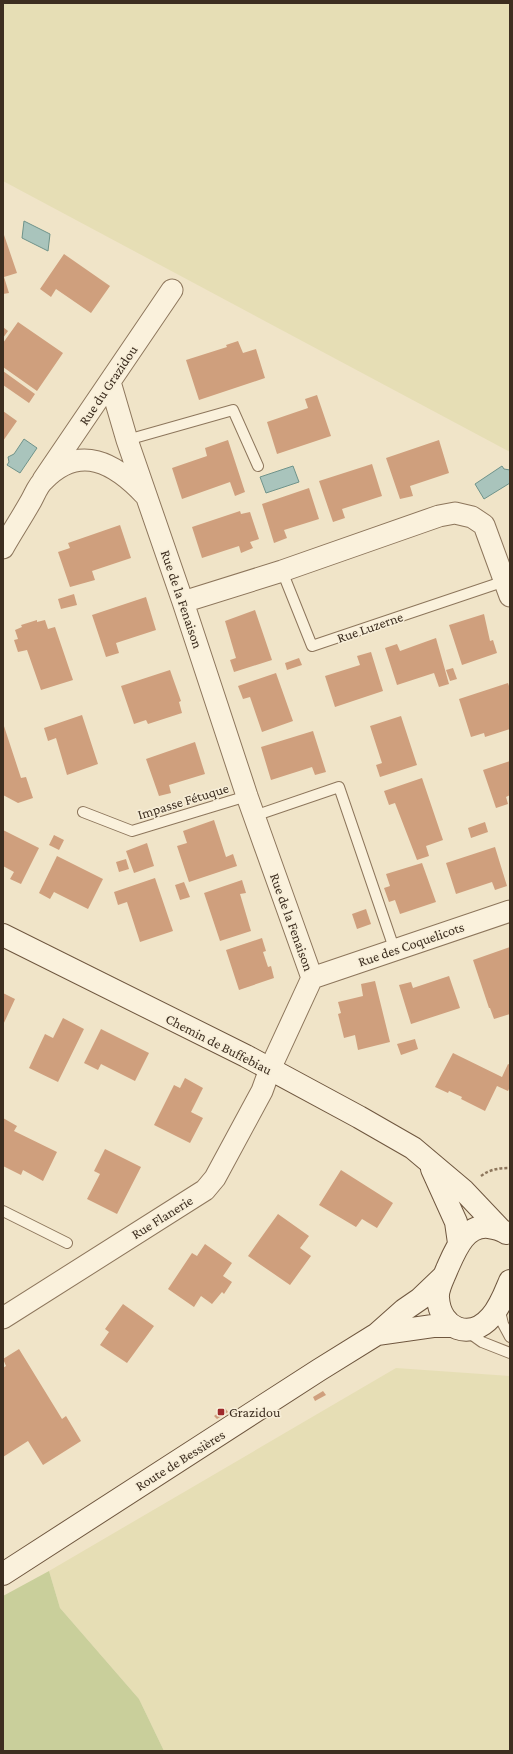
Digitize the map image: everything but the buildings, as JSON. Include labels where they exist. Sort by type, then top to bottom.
[{"type":"main road","name":"Chemin de Buffebiau","points":[[3,935],[270,1069],[393,1136],[413,1148],[464,1191],[507,1233]]},
{"type":"main road","name":"Chemin de Buffebiau","points":[[429,1163],[448,1201],[456,1222],[458,1243]]},
{"type":"main road","name":"Route de Bessières","points":[[458,1328],[444,1316],[439,1306],[437,1296],[458,1243],[470,1232],[478,1228],[486,1227],[507,1233]]},
{"type":"main road","name":"Route de Bessières","points":[[3,1574],[377,1334],[404,1310],[420,1299],[444,1276]]},
{"type":"main road","name":"Route de Bessières","points":[[377,1334],[433,1326],[458,1328],[484,1323],[491,1317],[498,1307],[510,1281]]},
{"type":"street","name":"Rue du Grazidou","points":[[3,548],[43,480],[172,290]]},
{"type":"street","name":"Rue de la Fenaison","points":[[110,382],[127,440],[184,602],[247,796],[312,978],[270,1069]]},
{"type":"street","name":"Rue du Grazidou","points":[[43,480],[65,463],[81,459],[99,462],[114,469],[132,481],[148,498]]},
{"type":"street","name":"Rue Luzerne","points":[[184,602],[282,571],[439,516],[455,513],[472,517],[484,525],[507,589]]},
{"type":"street","name":"Rue des Coquelicots","points":[[312,978],[395,951],[510,910]]},
{"type":"street","name":"Rue Flanerie","points":[[3,1318],[205,1190],[215,1178],[262,1091],[270,1069]]},
{"type":"lane","points":[[127,440],[233,410],[258,466]]},
{"type":"lane","name":"Rue Luzerne","points":[[282,571],[312,646],[507,589]]},
{"type":"lane","points":[[254,816],[339,787],[395,951]]},
{"type":"lane","name":"Impasse Fétuque","points":[[83,812],[132,831],[247,796]]},
{"type":"lane","points":[[3,1211],[67,1243]]},
{"type":"lane","points":[[498,1307],[503,1324],[510,1337]]},
{"type":"lane","points":[[458,1328],[482,1342],[510,1353]]},
{"type":"path","points":[[479,1178],[485,1172],[497,1168],[510,1168]]},
{"type":"shaded area","points":[[3,3],[510,3],[510,452],[3,181]]},
{"type":"shaded area","points":[[396,1368],[510,1376],[510,1751],[164,1751],[139,1699],[60,1608],[49,1571]]},
{"type":"green space","points":[[49,1571],[60,1608],[139,1699],[164,1751],[3,1751],[3,1596]]},
{"type":"water","points":[[24,221],[50,234],[48,251],[22,238]]},
{"type":"water","points":[[24,439],[37,448],[20,473],[7,465],[9,462],[8,457],[14,454]]},
{"type":"water","points":[[293,466],[299,482],[266,493],[260,477]]},
{"type":"water","points":[[502,466],[504,469],[510,470],[510,483],[484,499],[475,484]]},
{"type":"place","name":"Grazidou","points":[[221,1412]]}]
